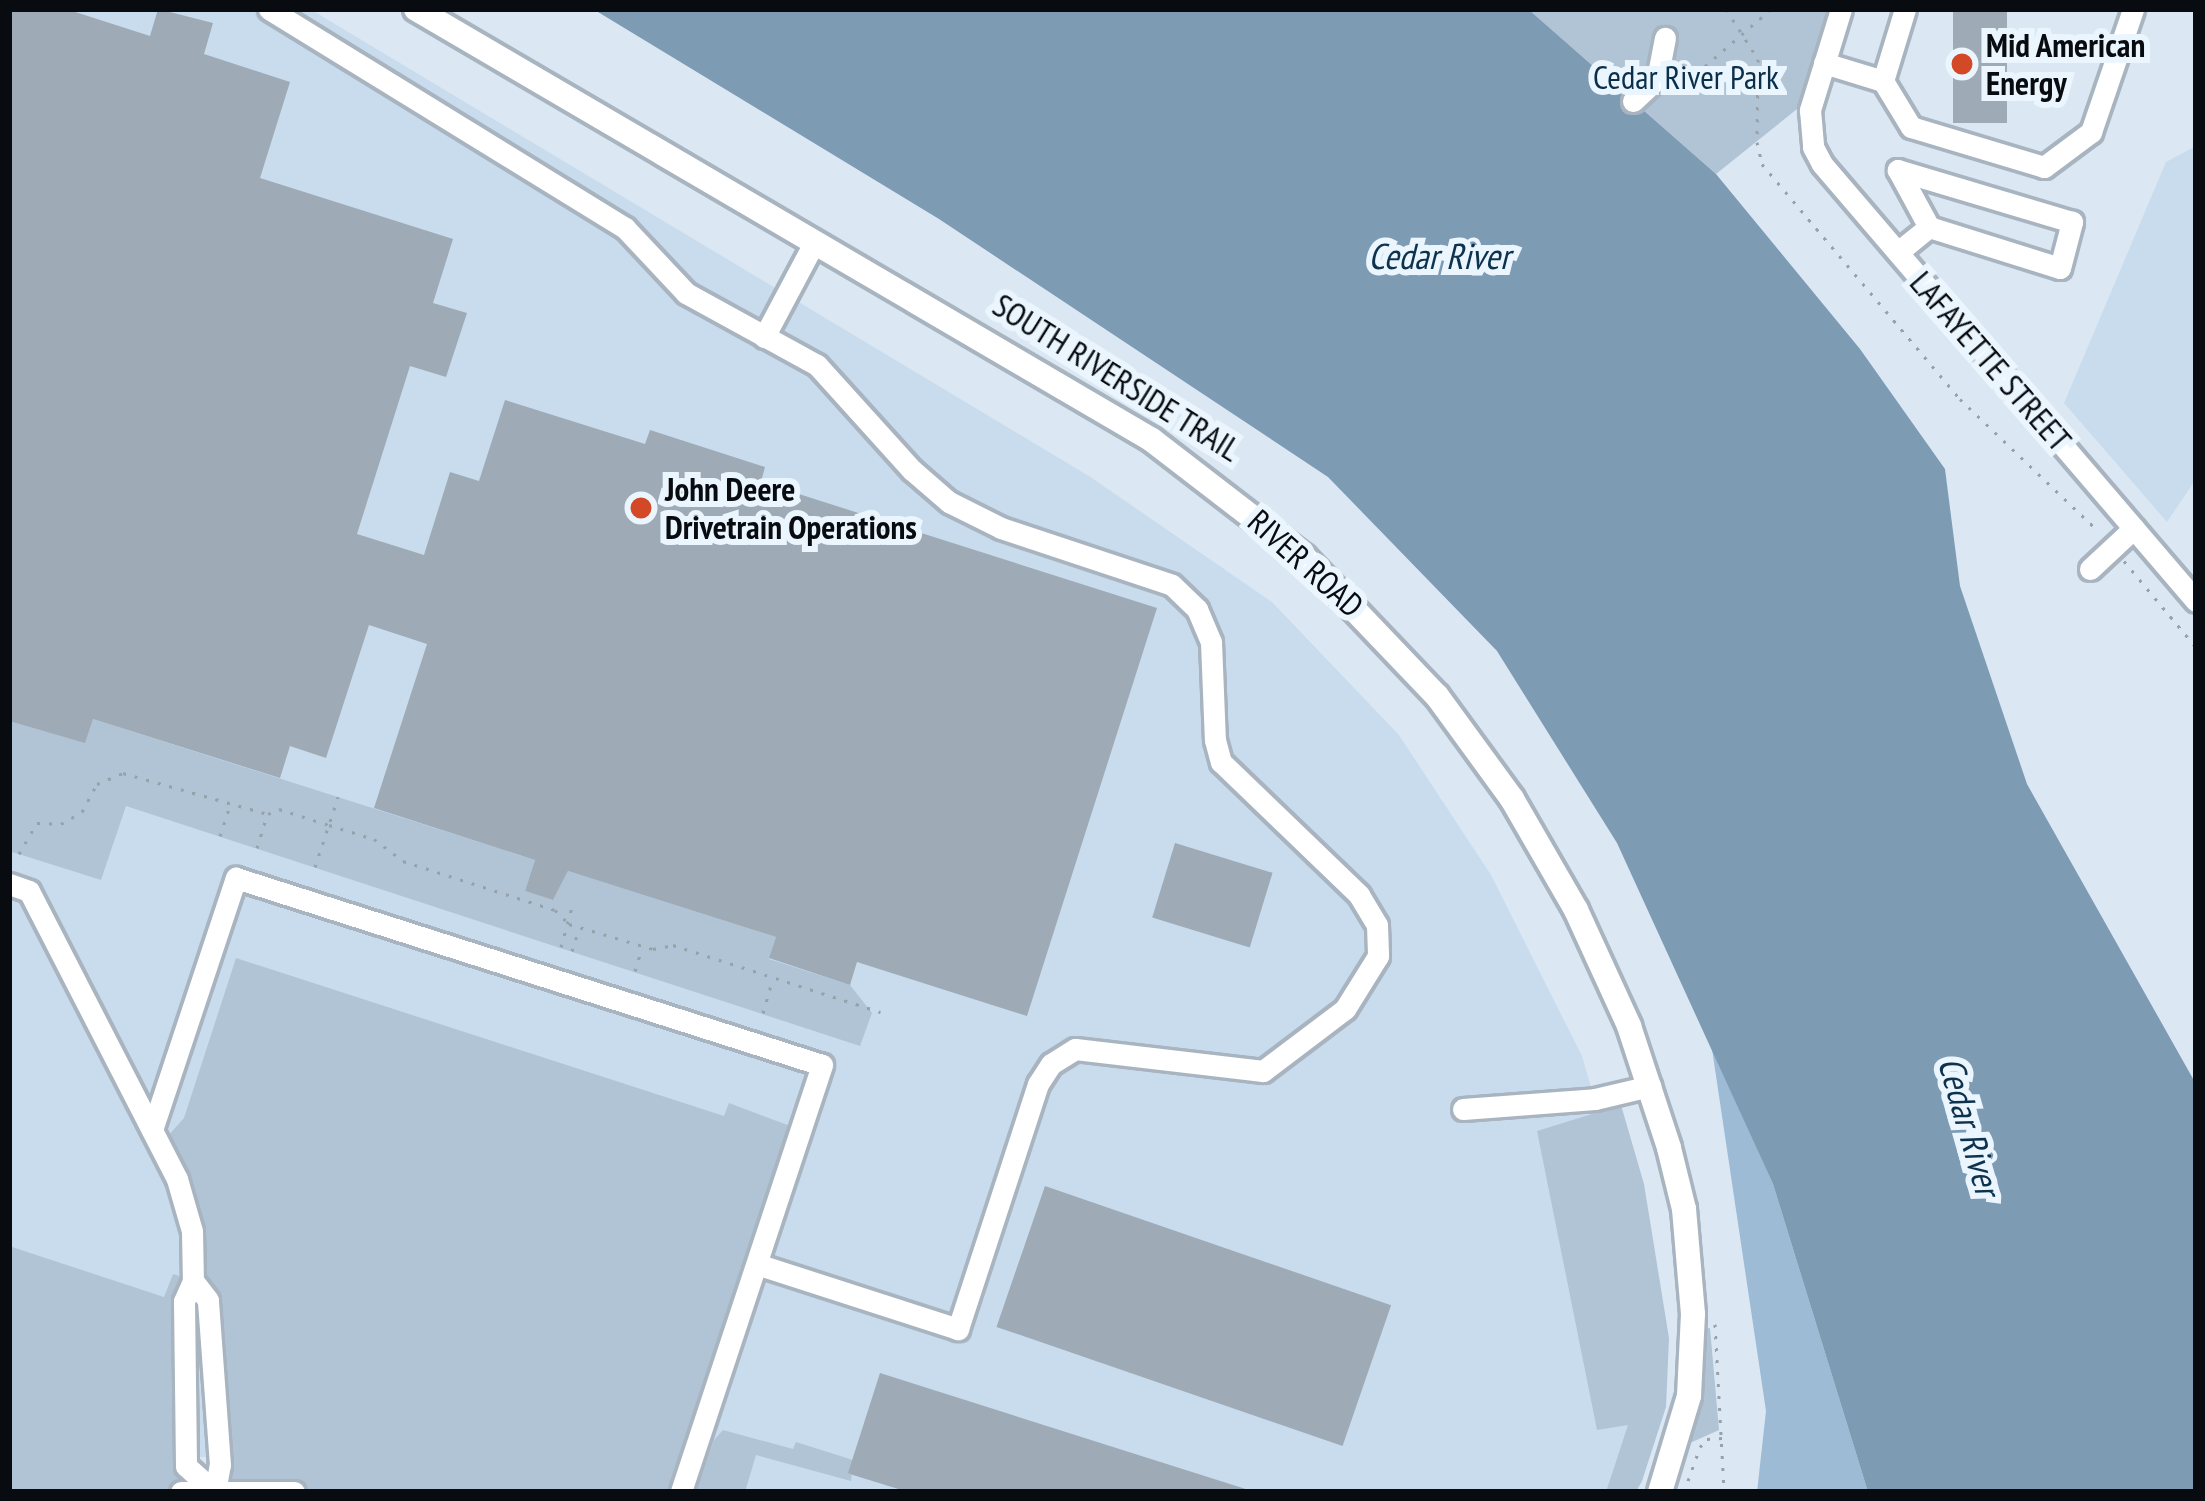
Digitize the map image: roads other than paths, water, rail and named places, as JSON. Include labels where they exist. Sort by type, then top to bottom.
[{"type":"main road","name":"RIVER ROAD","points":[[416,9],[1152,440],[1256,515],[1351,601],[1436,696],[1512,799],[1604,967],[1650,1086],[1684,1210],[1693,1315],[1689,1396],[1660,1492]]},
{"type":"street","points":[[268,9],[625,228],[686,293],[817,364],[949,502],[1001,528],[1172,585],[1197,609],[1210,642],[1215,740],[1221,762],[1359,895],[1377,926],[1378,956],[1345,1009],[1263,1071],[1075,1049],[1051,1064],[1038,1084],[958,1329],[757,1264]]},
{"type":"street","points":[[1841,9],[1824,63],[1882,81],[1911,127],[2044,167],[2092,131],[2133,9]]},
{"type":"street","points":[[1882,81],[1905,9]]},
{"type":"street","points":[[1633,101],[1657,79],[1665,38]]},
{"type":"street","name":"LAFAYETTE STREET","points":[[1824,63],[1810,110],[1813,147],[1822,164],[2196,601]]},
{"type":"street","points":[[1898,170],[2072,222],[2060,268],[1929,227],[1898,170]]},
{"type":"street","points":[[1898,252],[1929,227]]},
{"type":"street","points":[[764,337],[814,243]]},
{"type":"street","points":[[2090,568],[2134,528]]},
{"type":"street","points":[[152,1130],[236,878],[822,1065],[681,1492]]},
{"type":"street","points":[[9,884],[29,891],[177,1179],[187,1214],[193,1281],[184,1301],[186,1466],[215,1492]]},
{"type":"street","points":[[1463,1109],[1595,1099],[1650,1086]]},
{"type":"street","points":[[193,1281],[208,1300],[220,1465],[215,1492]]},
{"type":"street","points":[[181,1492],[295,1492]]},
{"type":"water","name":"Cedar River","points":[[593,9],[1528,9],[1716,174],[1860,349],[1945,469],[1960,586],[2027,784],[2196,1084],[2196,1492],[1868,1492],[1773,1184],[1617,843],[1497,651],[1328,477],[939,219]]},
{"type":"place","name":"Mid American Energy","points":[[1962,64]]},
{"type":"place","name":"John Deere Drivetrain Operations","points":[[641,508]]},
{"type":"park label","name":"Cedar River Park","points":[[1686,77]]}]
